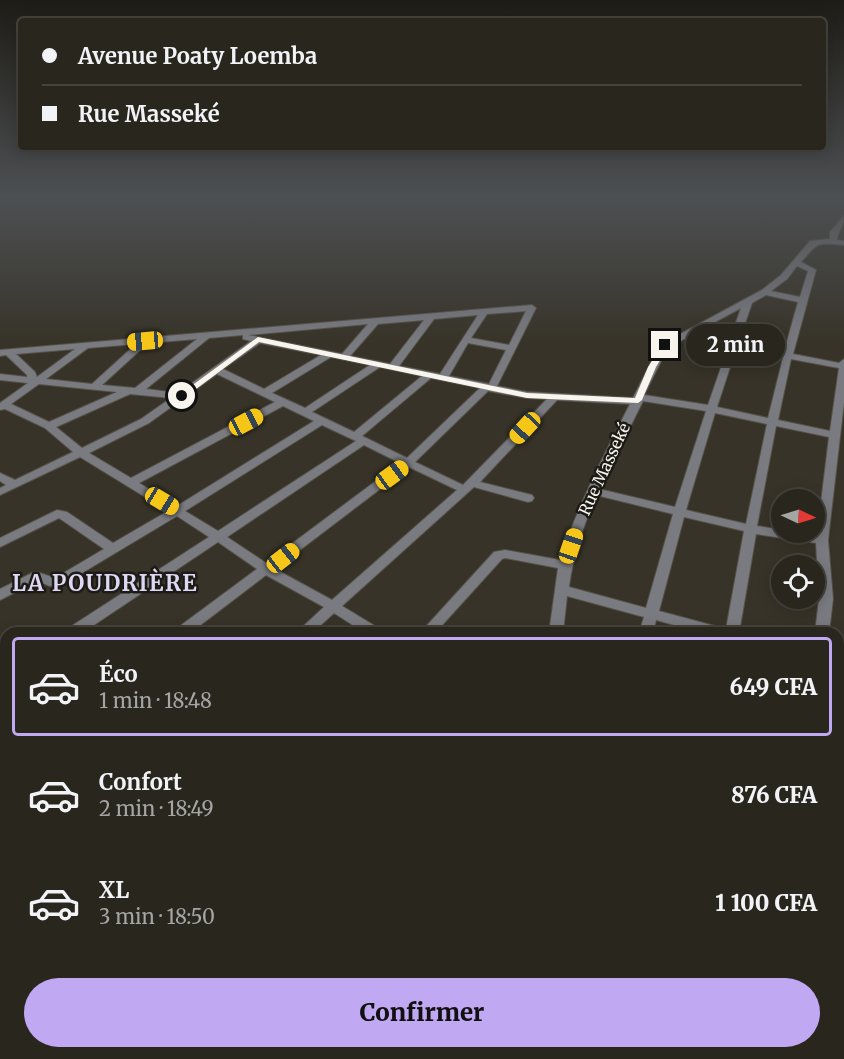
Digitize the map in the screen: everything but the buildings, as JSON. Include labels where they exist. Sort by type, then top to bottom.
[{"type":"street","name":"Rue Masseké","points":[[557,627],[565,565],[592,491],[663,347],[765,292],[797,263],[810,246]]},
{"type":"street","points":[[733,627],[771,422],[802,300],[812,270],[797,263]]},
{"type":"street","points":[[765,292],[802,300]]},
{"type":"street","points":[[648,627],[711,409],[748,301]]},
{"type":"street","points":[[4,353],[531,308],[489,388],[407,463],[189,627]]},
{"type":"street","points":[[443,378],[456,350],[466,340],[484,313]]},
{"type":"street","points":[[393,367],[430,318]]},
{"type":"street","points":[[344,357],[375,322]]},
{"type":"street","points":[[299,347],[322,327]]},
{"type":"street","points":[[234,334],[527,395],[638,399],[711,409],[834,435]]},
{"type":"street","points":[[681,336],[844,364],[825,514]]},
{"type":"street","points":[[49,426],[134,391],[204,337]]},
{"type":"street","points":[[0,492],[145,421],[258,340]]},
{"type":"street","points":[[466,340],[512,348]]},
{"type":"street","points":[[95,386],[145,341]]},
{"type":"street","points":[[85,346],[35,380],[3,406],[49,426],[80,452],[219,537],[267,570],[333,606],[366,627]]},
{"type":"street","points":[[4,353],[32,374],[35,380]]},
{"type":"street","points":[[265,393],[330,354]]},
{"type":"street","points":[[306,412],[377,365]]},
{"type":"street","points":[[217,370],[407,463],[469,487],[528,498]]},
{"type":"street","points":[[81,627],[219,537],[359,439],[429,375]]},
{"type":"street","points":[[0,377],[182,396]]},
{"type":"street","points":[[310,627],[469,487],[554,397]]},
{"type":"street","points":[[131,483],[284,401]]},
{"type":"street","points":[[0,595],[37,576],[50,582],[57,582],[177,511],[321,421]]},
{"type":"street","points":[[0,476],[15,485]]},
{"type":"street","points":[[592,491],[771,532]]},
{"type":"street","points":[[0,543],[57,514],[63,515],[113,549]]},
{"type":"street","points":[[822,543],[826,598],[823,627]]},
{"type":"street","points":[[432,627],[498,555],[505,554],[565,565]]},
{"type":"street","points":[[563,590],[698,627]]},
{"type":"district","name":"LA POUDRIÈRE","points":[[105,583]]},
{"type":"route","points":[[182,396],[258,340],[527,395],[638,400],[652,367],[665,345]]}]
